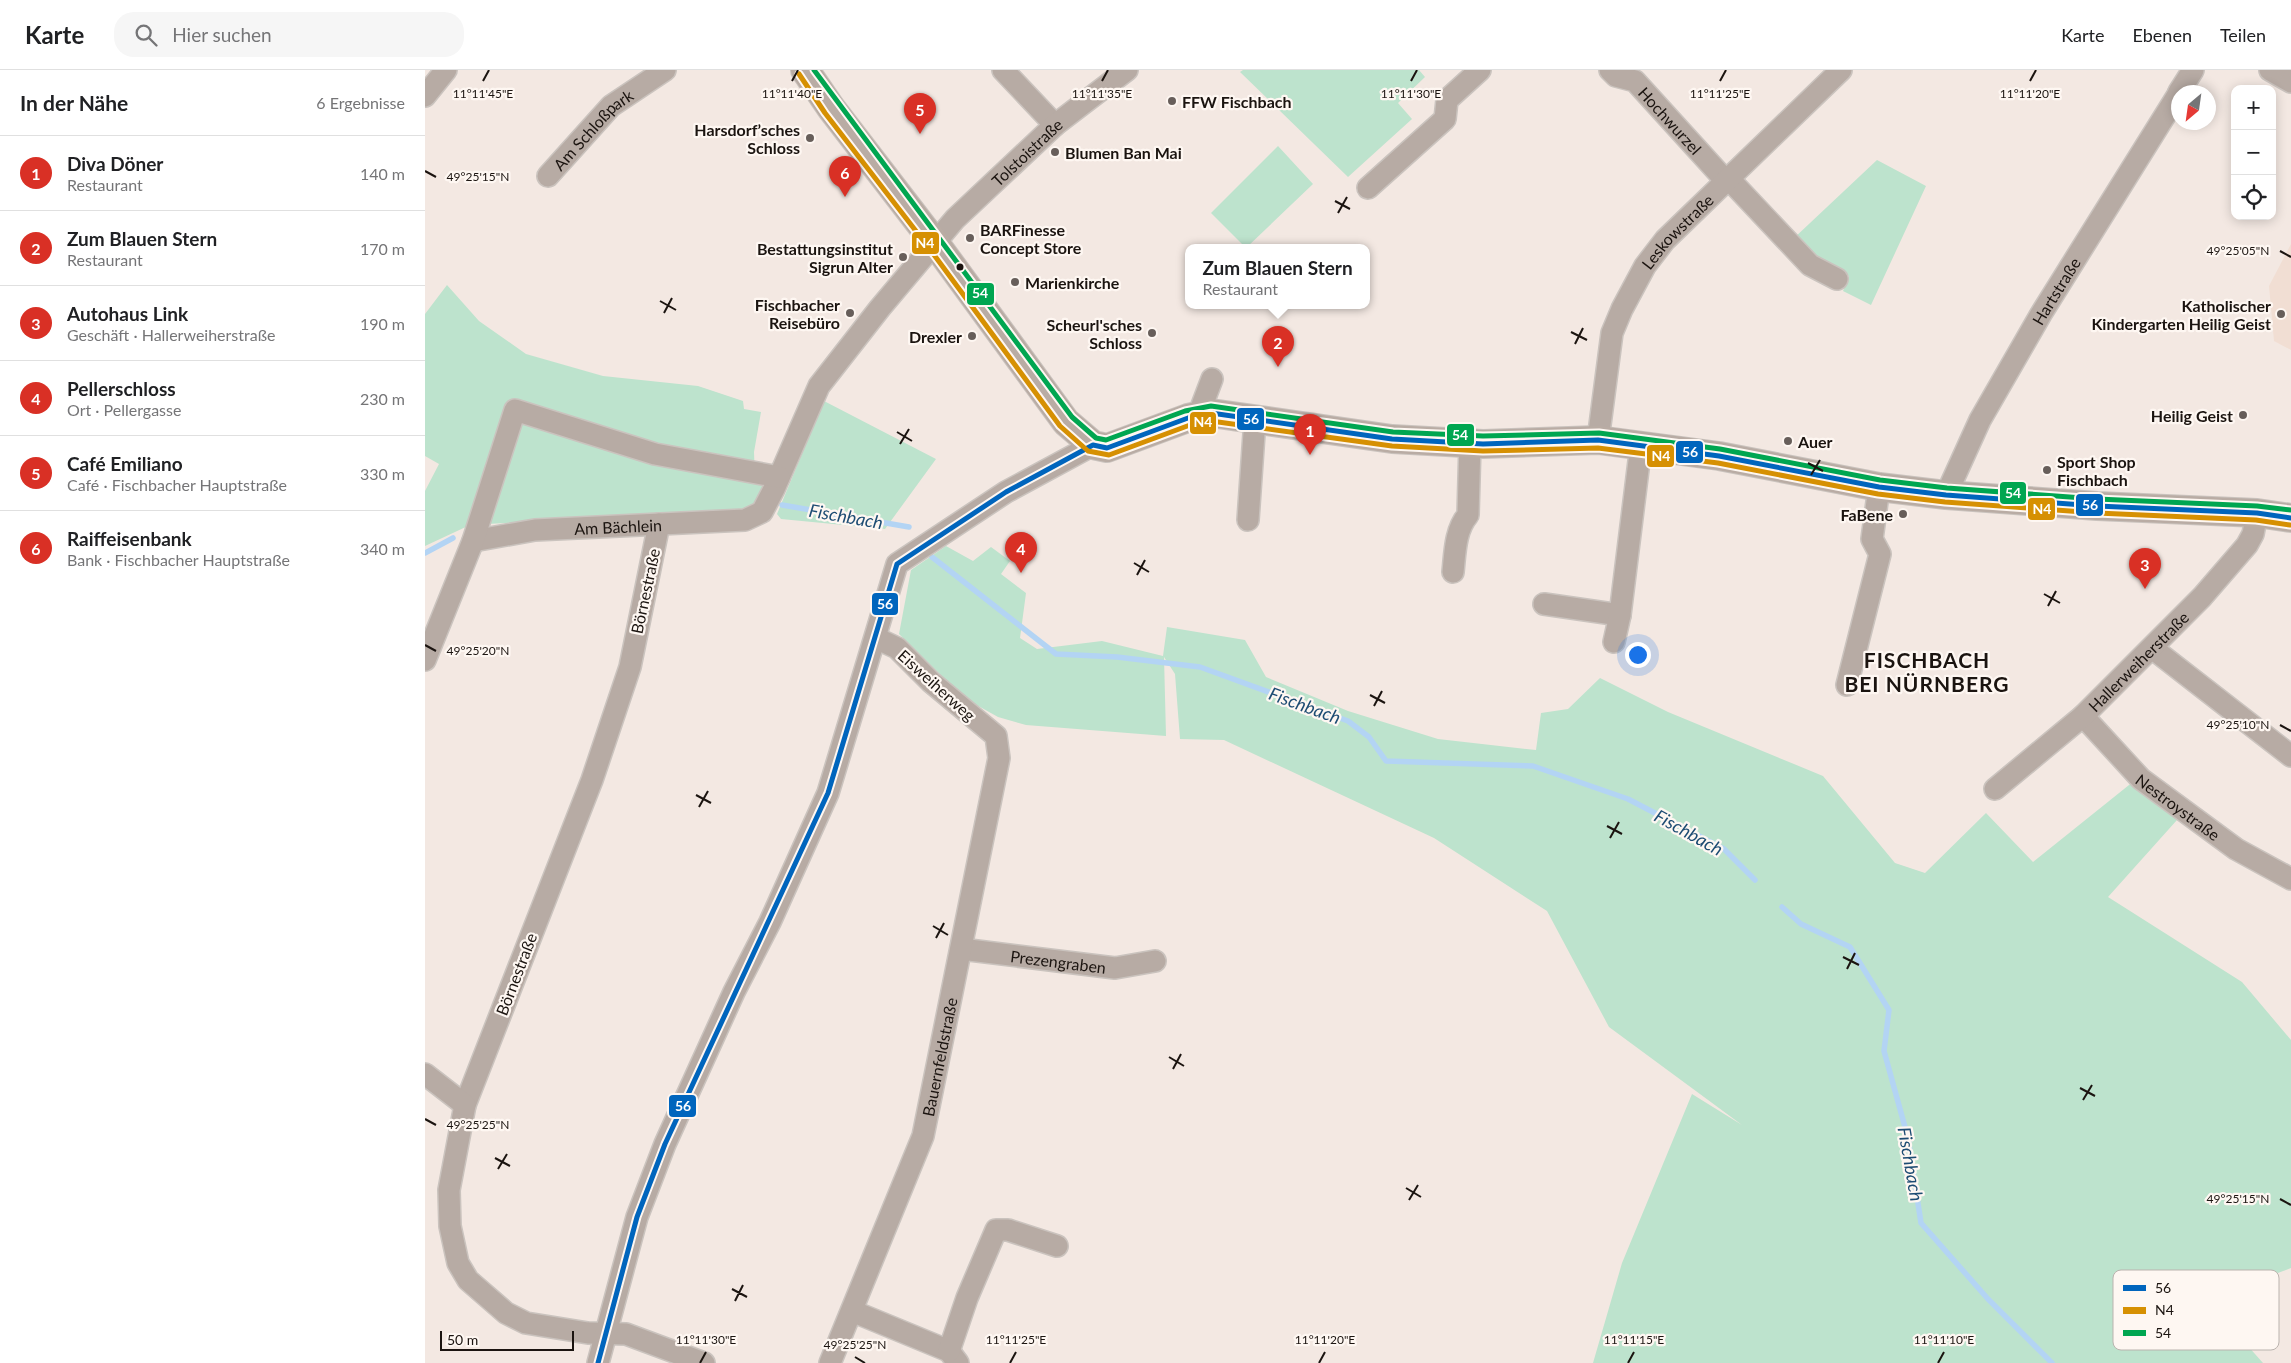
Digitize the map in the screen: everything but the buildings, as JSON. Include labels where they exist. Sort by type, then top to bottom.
[{"type":"main road","points":[[805,70],[831,108],[935,243],[1066,422],[1093,445],[1107,448],[1197,416],[1211,413],[1392,439],[1470,443],[1598,440],[1719,456],[1879,487],[1946,495],[2097,506],[2257,513],[2291,518]]},
{"type":"street","points":[[425,96],[446,70]]},
{"type":"street","name":"Am Schloßpark","points":[[549,176],[611,106],[665,70]]},
{"type":"street","points":[[1003,70],[1055,125]]},
{"type":"street","name":"Tolstoistraße","points":[[761,512],[779,477],[819,386],[879,308],[955,219],[1055,125],[1127,70]]},
{"type":"street","points":[[1368,188],[1445,120],[1447,100],[1480,70]]},
{"type":"street","name":"Hochwurzel","points":[[1610,70],[1616,76],[1635,81],[1726,179],[1810,264],[1837,279]]},
{"type":"street","name":"Leskowstraße","points":[[1598,440],[1612,333],[1622,309],[1645,266],[1665,240],[1726,179],[1841,70]]},
{"type":"street","name":"Hartstraße","points":[[2184,85],[2193,70]]},
{"type":"street","points":[[2270,70],[2291,82]]},
{"type":"street","name":"Hartstraße","points":[[1946,495],[1980,420],[2041,314],[2171,106]]},
{"type":"street","points":[[1197,416],[1212,379]]},
{"type":"street","points":[[425,660],[473,541],[515,410],[655,454],[779,477]]},
{"type":"street","points":[[1248,520],[1255,418]]},
{"type":"street","points":[[1453,572],[1462,522],[1468,516],[1470,443]]},
{"type":"street","points":[[598,1363],[637,1217],[665,1144],[734,992],[770,922],[828,793],[897,564],[1006,492],[1093,445]]},
{"type":"street","points":[[1614,642],[1620,615],[1641,445]]},
{"type":"street","points":[[1847,685],[1880,554],[1872,539],[1879,487]]},
{"type":"street","name":"Am Bächlein","points":[[473,541],[535,530],[745,520],[761,512]]},
{"type":"street","name":"Hallerweiherstraße","points":[[1995,790],[2083,716],[2202,597],[2247,545],[2253,534],[2257,513]]},
{"type":"street","name":"Börnestraße","points":[[659,524],[630,667],[624,686],[592,780],[465,1105],[449,1199],[450,1226],[458,1263],[468,1280],[506,1313],[526,1323],[588,1333],[626,1334],[705,1363]]},
{"type":"street","points":[[1544,604],[1620,615]]},
{"type":"street","name":"Eisweiherweg","points":[[876,638],[897,648],[931,682],[996,736]]},
{"type":"street","points":[[2152,648],[2291,756]]},
{"type":"street","name":"Nestroystraße","points":[[2083,716],[2141,779],[2236,849],[2291,879]]},
{"type":"street","name":"Bauernfeldstraße","points":[[830,1363],[923,1136],[999,758],[996,736]]},
{"type":"street","name":"Prezengraben","points":[[961,949],[1115,968],[1155,961]]},
{"type":"street","points":[[425,1074],[465,1105]]},
{"type":"street","points":[[852,1310],[954,1357],[967,1298],[996,1230],[1009,1230],[1057,1246]]},
{"type":"shaded area","name":"Katholischer Kindergarten Heilig Geist","points":[[2291,244],[2291,350],[2274,341],[2269,286]]},
{"type":"green space","points":[[1243,70],[1419,70],[1425,77],[1398,103],[1412,119],[1348,177],[1240,72]]},
{"type":"green space","points":[[1278,146],[1313,184],[1250,244],[1242,244],[1211,213]]},
{"type":"green space","points":[[1877,160],[1926,186],[1871,305],[1843,291],[1849,276],[1812,257],[1793,239]]},
{"type":"green space","points":[[447,285],[479,321],[526,354],[603,376],[698,386],[743,401],[744,409],[761,412],[754,452],[755,481],[769,487],[757,504],[740,510],[470,525],[425,546],[425,491],[439,464],[425,456],[425,314]]},
{"type":"green space","points":[[824,401],[936,459],[885,529],[781,519],[777,514]]},
{"type":"green space","points":[[946,546],[973,561],[991,547],[1010,561],[1001,574],[1026,593],[1020,638],[1037,649],[1102,641],[1163,656],[1167,627],[1245,640],[1266,677],[1348,711],[1438,739],[1536,750],[1541,713],[1568,709],[1600,678],[1668,712],[1823,776],[1895,863],[1925,873],[1986,813],[2033,862],[2134,781],[2177,820],[2108,897],[2242,982],[2291,1040],[2291,1268],[2279,1273],[2279,1270],[2113,1270],[2113,1350],[2251,1350],[2263,1363],[1593,1363],[1622,1263],[1692,1094],[1742,1125],[1609,1027],[1547,911],[1434,838],[1224,740],[1180,739],[1175,674],[1164,657],[1166,736],[1026,725],[998,717],[964,698],[899,634],[911,570]]},
{"type":"waterway","name":"Fischbach","points":[[782,505],[909,527]]},
{"type":"waterway","name":"Fischbach","points":[[425,553],[453,538]]},
{"type":"waterway","name":"Fischbach","points":[[932,557],[1056,654],[1117,657],[1200,667],[1348,721],[1369,737],[1386,761],[1533,766],[1628,799],[1724,849],[1755,880]]},
{"type":"waterway","name":"Fischbach","points":[[1782,907],[1801,924],[1850,947],[1889,1010],[1884,1051],[1908,1138],[1921,1223],[1988,1299],[2052,1363]]},
{"type":"transit line","name":"54","points":[[814,70],[1072,417],[1096,438],[1106,440],[1185,411],[1211,406],[1393,432],[1483,436],[1599,433],[1720,449],[1880,480],[1947,488],[2097,499],[2257,506],[2291,510]]},
{"type":"transit line","name":"N4","points":[[799,74],[825,113],[929,248],[1060,426],[1088,451],[1109,455],[1190,425],[1211,421],[1392,446],[1483,451],[1598,448],[1718,463],[1878,494],[1945,502],[2097,513],[2256,520],[2290,525]]},
{"type":"transit line","name":"56","points":[[1093,445],[1107,448],[1188,418],[1211,413],[1392,439],[1483,444],[1598,440],[1719,456],[1879,487],[1946,495],[2097,506],[2257,513],[2291,518]]},
{"type":"transit line","name":"56","points":[[598,1363],[637,1217],[665,1144],[828,793],[897,564],[1006,492],[1093,445]]},
{"type":"place","name":"FFW Fischbach","points":[[1172,101]]},
{"type":"place","name":"Café Emiliano","points":[[920,134]]},
{"type":"place","name":"Harsdorf’sches Schloss","points":[[810,138]]},
{"type":"place","name":"Blumen Ban Mai","points":[[1055,152]]},
{"type":"place","name":"Raiffeisenbank","points":[[845,197]]},
{"type":"place","name":"BARFinesse Concept Store","points":[[970,238]]},
{"type":"place","name":"Bestattungsinstitut Sigrun Alter","points":[[903,257]]},
{"type":"place","name":"Marienkirche","points":[[1015,282]]},
{"type":"place","name":"Fischbacher Reisebüro","points":[[850,313]]},
{"type":"place","name":"Katholischer Kindergarten Heilig Geist","points":[[2281,314]]},
{"type":"place","name":"Scheurl'sches Schloss","points":[[1152,333]]},
{"type":"place","name":"Drexler","points":[[972,336]]},
{"type":"place","name":"Zum Blauen Stern","points":[[1278,367]]},
{"type":"place","name":"Heilig Geist","points":[[2243,415]]},
{"type":"place","name":"Auer","points":[[1788,441]]},
{"type":"place","name":"Diva Döner","points":[[1310,455]]},
{"type":"place","name":"Sport Shop Fischbach","points":[[2047,470]]},
{"type":"place","name":"FaBene","points":[[1903,514]]},
{"type":"place","name":"Pellerschloss","points":[[1021,573]]},
{"type":"place","name":"Autohaus Link","points":[[2145,589]]},
{"type":"district","name":"FISCHBACH BEI NÜRNBERG","points":[[1927,671]]}]
